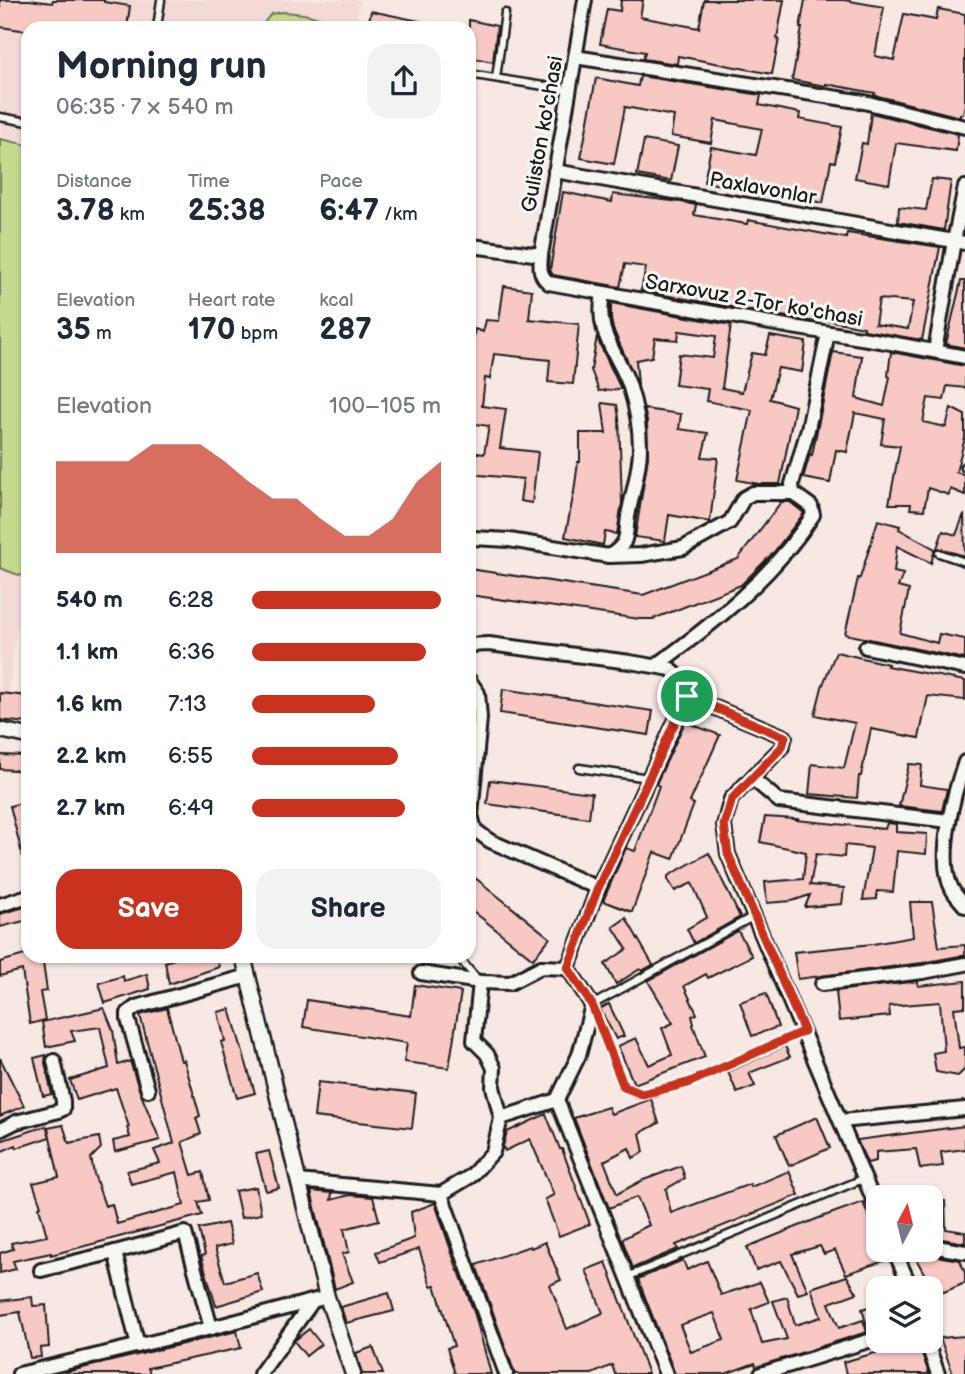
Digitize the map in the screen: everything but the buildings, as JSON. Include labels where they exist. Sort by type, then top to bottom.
[{"type":"street","name":"Guliston ko'chasi","points":[[540,274],[585,0]]},
{"type":"street","points":[[575,57],[864,102],[965,127]]},
{"type":"street","name":"Paxlavonlar","points":[[555,171],[959,242]]},
{"type":"street","points":[[935,351],[959,242],[965,187]]},
{"type":"street","points":[[476,250],[541,255]]},
{"type":"street","name":"Sarxovuz 2-Tor ko'chasi","points":[[540,274],[549,283],[603,294],[965,357]]},
{"type":"street","points":[[603,294],[601,325],[629,384],[640,449],[626,539],[620,549],[609,556]]},
{"type":"street","points":[[793,493],[792,484],[808,429],[828,333]]},
{"type":"street","points":[[476,538],[509,540],[609,556],[640,555],[683,548],[730,522],[744,498],[753,493],[793,493],[811,506],[813,515],[806,527],[767,573],[731,606],[657,665]]},
{"type":"street","points":[[476,645],[657,665],[671,669],[682,681],[687,696],[598,888],[568,968]]},
{"type":"street","points":[[866,647],[965,668]]},
{"type":"street","points":[[476,690],[480,718],[476,761]]},
{"type":"street","points":[[687,696],[785,737],[782,747],[732,799],[724,825],[728,854],[868,1185]]},
{"type":"street","points":[[0,730],[21,734]]},
{"type":"street","points":[[965,762],[949,821],[944,865],[951,888],[965,906]]},
{"type":"street","points":[[752,778],[779,801],[949,821]]},
{"type":"street","points":[[476,832],[490,841],[598,888]]},
{"type":"street","points":[[0,905],[21,898]]},
{"type":"street","points":[[245,963],[327,1297],[353,1374]]},
{"type":"street","points":[[822,984],[923,972],[965,964]]},
{"type":"street","points":[[421,973],[480,982],[510,983],[541,967],[568,968]]},
{"type":"street","points":[[501,1118],[557,1100],[579,1055],[592,1005],[568,968]]},
{"type":"street","points":[[148,1090],[128,1013],[136,1007],[248,976]]},
{"type":"street","points":[[298,1181],[441,1194],[471,1176],[493,1152],[501,1118],[493,1087],[494,1068],[487,1054],[474,1041],[480,982]]},
{"type":"street","points":[[0,1130],[16,1122],[62,1109],[64,1101],[54,1061]]},
{"type":"street","points":[[557,1100],[666,1374]]},
{"type":"street","points":[[841,1121],[965,1109]]},
{"type":"street","points":[[441,1194],[506,1374]]},
{"type":"street","points":[[41,1270],[185,1233],[211,1328]]},
{"type":"street","points":[[943,1247],[965,1252]]},
{"type":"street","points":[[115,1252],[138,1346]]},
{"type":"street","points":[[19,1374],[327,1297]]},
{"type":"street","points":[[260,1374],[312,1302]]},
{"type":"street","points":[[761,1374],[777,1372],[866,1342]]},
{"type":"street","points":[[931,1353],[938,1374]]},
{"type":"lane","points":[[158,21],[161,0]]},
{"type":"lane","points":[[496,78],[505,12]]},
{"type":"lane","points":[[476,75],[569,90]]},
{"type":"lane","points":[[0,117],[21,121]]},
{"type":"lane","points":[[939,553],[965,562]]},
{"type":"lane","points":[[579,768],[649,778]]},
{"type":"lane","points":[[754,916],[592,1005],[624,1087],[642,1094],[688,1083],[804,1031]]},
{"type":"lane","points":[[463,963],[480,982]]},
{"type":"lane","points":[[627,1277],[865,1178]]},
{"type":"shaded area","points":[[0,0],[360,0],[356,21],[21,21],[21,144],[0,139]]},
{"type":"shaded area","points":[[0,568],[21,575],[21,628],[16,629],[6,719],[0,719]]},
{"type":"green space","points":[[271,14],[303,14],[324,21],[265,21]]},
{"type":"green space","points":[[0,139],[21,144],[21,575],[0,568]]},
{"type":"route","points":[[687,696],[785,737],[782,747],[732,799],[724,825],[728,854],[804,1031],[688,1083],[642,1094],[624,1087],[592,1005],[568,968],[598,888],[687,696]]}]
